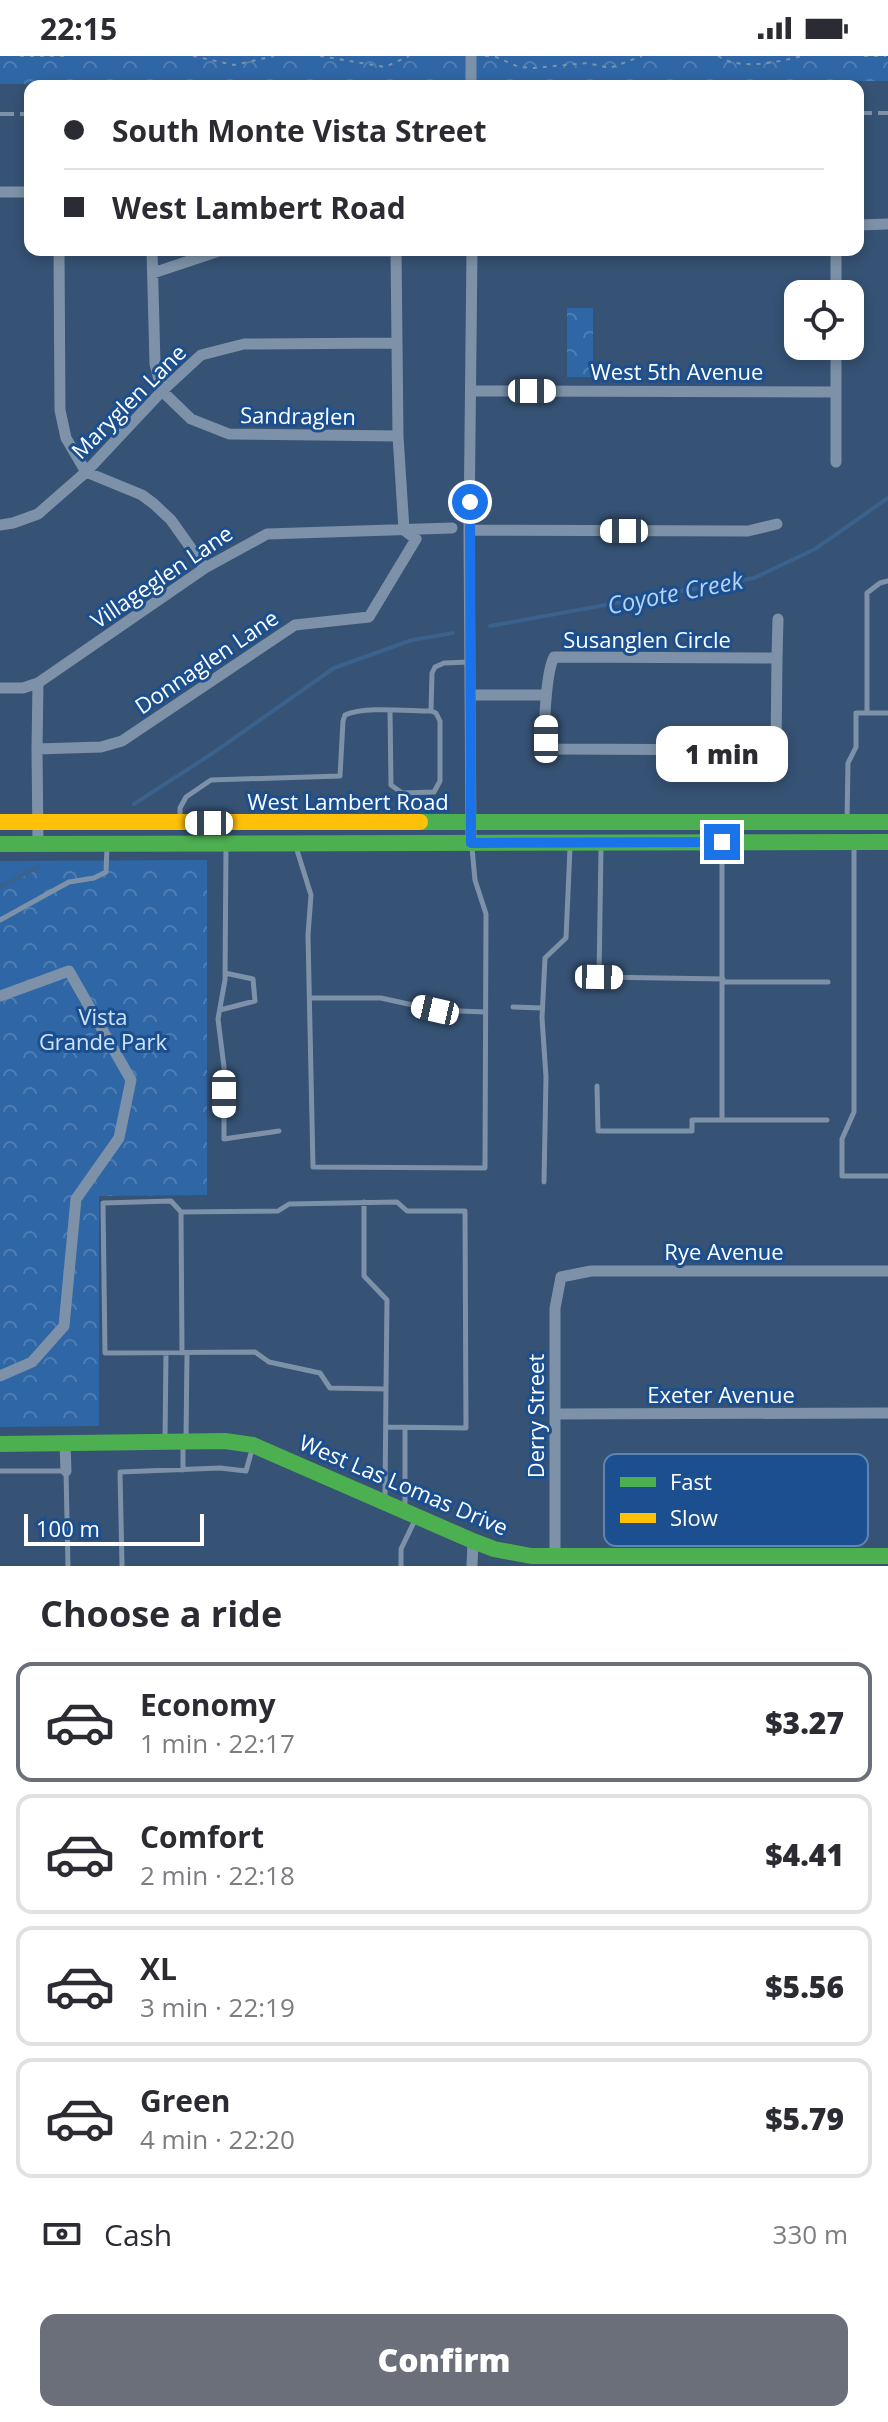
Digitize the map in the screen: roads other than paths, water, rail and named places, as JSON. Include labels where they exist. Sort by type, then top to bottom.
[{"type":"main road","name":"West Lambert Road","points":[[0,822],[888,822]]},
{"type":"main road","name":"West Lambert Road","points":[[0,844],[888,842]]},
{"type":"main road","name":"West Las Lomas Drive","points":[[0,1444],[225,1441],[253,1445],[473,1541],[494,1549],[531,1556],[888,1556]]},
{"type":"street","points":[[471,56],[471,80]]},
{"type":"street","points":[[0,192],[24,192]]},
{"type":"street","points":[[864,225],[888,224]]},
{"type":"street","points":[[59,256],[60,410],[66,438],[86,472],[142,495],[154,504],[171,520],[205,568]]},
{"type":"street","points":[[152,256],[155,364],[162,391]]},
{"type":"street","points":[[153,273],[204,256]]},
{"type":"street","name":"Donnaglen Lane","points":[[37,749],[101,747],[122,741],[295,625],[369,617],[416,539],[404,530],[398,436],[396,256]]},
{"type":"street","points":[[471,843],[469,530],[472,256]]},
{"type":"street","points":[[836,256],[836,280]]},
{"type":"street","name":"Maryglen Lane","points":[[0,525],[38,514],[86,472],[162,391],[201,355],[244,344],[396,343]]},
{"type":"street","points":[[836,360],[836,462]]},
{"type":"street","name":"Sandraglen","points":[[162,391],[191,419],[229,434],[398,436]]},
{"type":"street","name":"West 5th Avenue","points":[[471,391],[836,392]]},
{"type":"street","points":[[469,530],[748,531],[777,524]]},
{"type":"street","name":"Villageglen Lane","points":[[0,688],[23,688],[38,683],[205,568],[267,534],[452,528]]},
{"type":"street","name":"Susanglen Circle","points":[[777,658],[554,657],[549,666],[546,695],[546,739],[554,749],[776,750],[778,619]]},
{"type":"street","points":[[38,683],[38,844]]},
{"type":"street","points":[[471,695],[546,695]]},
{"type":"street","points":[[0,996],[69,971],[131,1080],[119,1138],[76,1199],[64,1326],[32,1362],[0,1376]]},
{"type":"street","name":"Rye Avenue","points":[[561,1277],[591,1271],[888,1271]]},
{"type":"street","name":"Derry Street","points":[[555,1556],[555,1308],[561,1277]]},
{"type":"street","name":"Exeter Avenue","points":[[555,1414],[888,1413]]},
{"type":"street","points":[[65,1444],[66,1471]]},
{"type":"street","points":[[472,1566],[473,1541]]},
{"type":"lane","points":[[867,713],[867,593],[888,581]]},
{"type":"lane","points":[[431,711],[432,673],[435,667],[444,663],[471,662]]},
{"type":"lane","points":[[180,823],[180,808],[186,797],[211,780],[340,776],[342,727],[345,715],[353,712],[390,711],[431,711],[439,716],[440,781],[437,789],[424,793],[398,793],[391,785],[390,711]]},
{"type":"lane","points":[[847,822],[848,763],[856,747],[856,713],[888,713]]},
{"type":"lane","points":[[722,842],[722,1120]]},
{"type":"lane","points":[[854,842],[854,1112],[842,1139],[842,1176],[888,1176]]},
{"type":"lane","points":[[226,843],[225,973],[218,1019],[224,1067],[224,1139],[279,1131]]},
{"type":"lane","points":[[295,843],[311,895],[308,935],[313,1167],[485,1168],[486,914],[475,880],[471,843]]},
{"type":"lane","points":[[544,1182],[546,1077],[542,1008],[545,958],[566,938],[570,843]]},
{"type":"lane","points":[[601,843],[599,977],[828,982]]},
{"type":"lane","points":[[0,920],[69,882],[102,876],[106,872],[107,844]]},
{"type":"lane","points":[[220,1010],[255,1001],[253,979],[225,973]]},
{"type":"lane","points":[[310,998],[381,998],[435,1010],[485,1012]]},
{"type":"lane","points":[[513,1007],[542,1008]]},
{"type":"lane","points":[[597,1086],[598,1131],[692,1131],[692,1120],[827,1120]]},
{"type":"lane","points":[[183,1470],[185,1441],[184,1353],[181,1212],[171,1201],[103,1203],[105,1353],[184,1353],[255,1352],[269,1362],[320,1373],[330,1388],[386,1389]]},
{"type":"lane","points":[[364,1202],[364,1276],[387,1300],[384,1501]]},
{"type":"lane","points":[[181,1212],[278,1211],[289,1204],[364,1202],[397,1202],[407,1211],[465,1211],[466,1428],[386,1427]]},
{"type":"lane","points":[[165,1442],[166,1353]]},
{"type":"lane","points":[[401,1566],[401,1549],[411,1514],[405,1429]]},
{"type":"lane","points":[[122,1566],[120,1472],[220,1468],[246,1471],[253,1445]]},
{"type":"lane","points":[[0,1471],[66,1471],[68,1566]]},
{"type":"waterway","name":"Coyote Creek","points":[[490,626],[754,578],[815,549],[888,498]]},
{"type":"waterway","name":"Coyote Creek","points":[[134,804],[334,668],[412,640],[453,633]]},
{"type":"waterway","name":"Coyote Creek","points":[[0,887],[38,867]]},
{"type":"railway","points":[[864,113],[888,113]]},
{"type":"railway","points":[[0,114],[24,114]]},
{"type":"park label","name":"Vista Grande Park","points":[[103,1028]]}]
